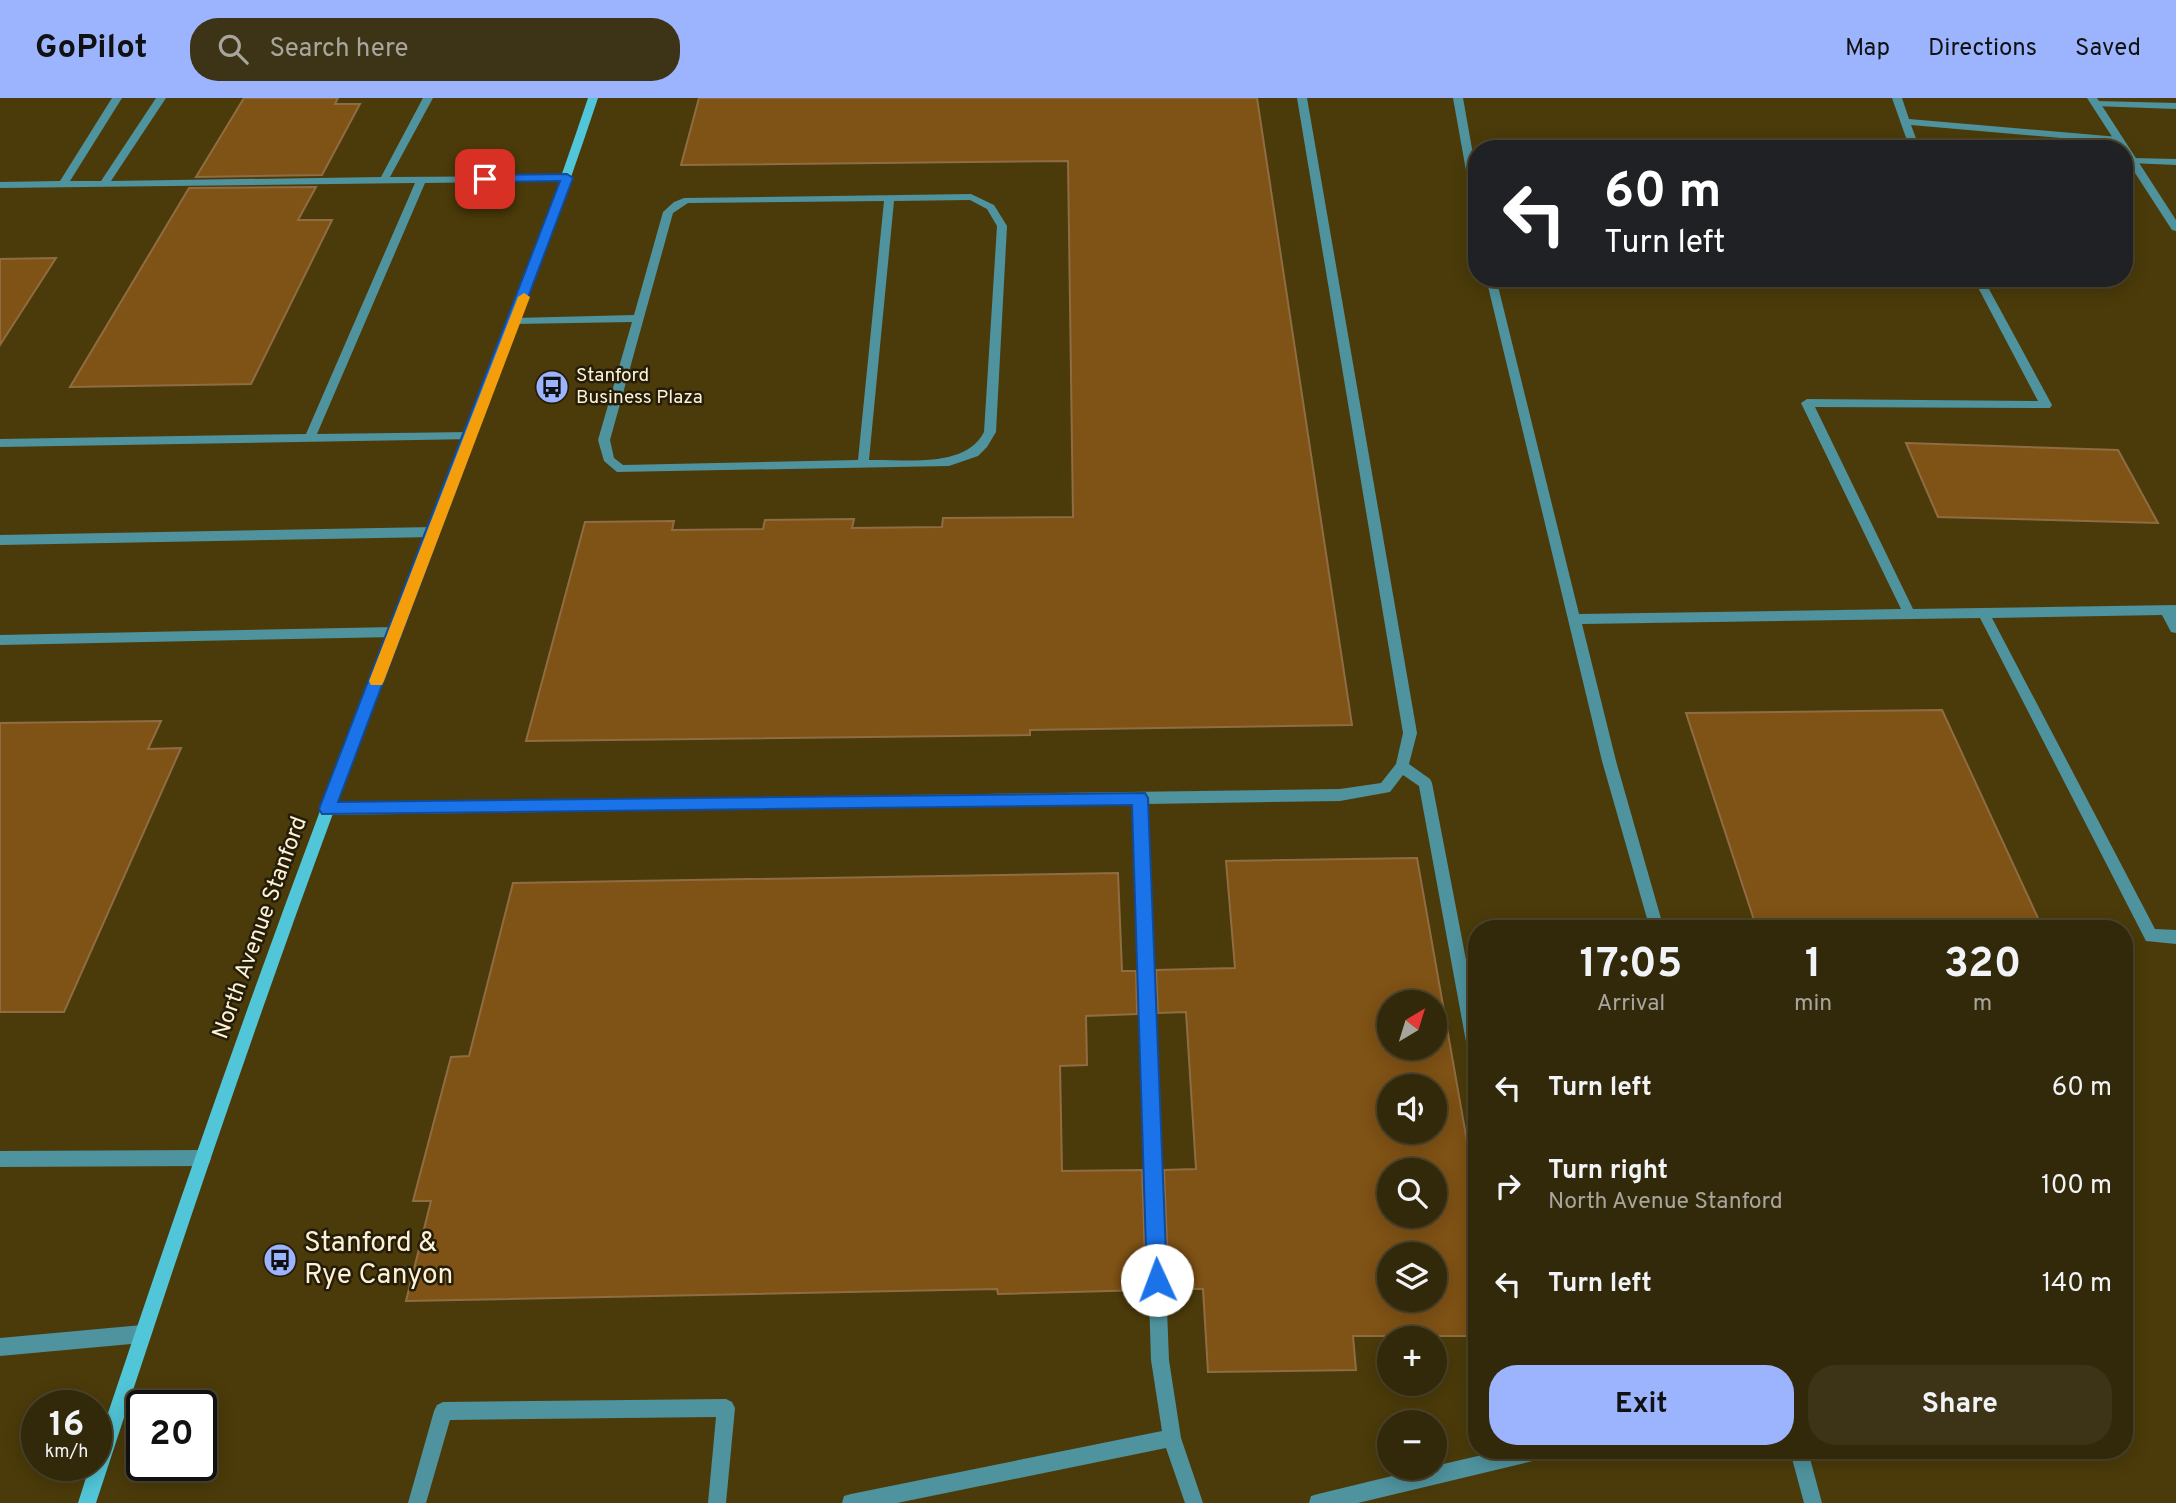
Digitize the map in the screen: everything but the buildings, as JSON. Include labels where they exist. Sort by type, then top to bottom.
[{"type":"street","points":[[63,184],[117,98]]},
{"type":"street","points":[[104,184],[161,98]]},
{"type":"street","points":[[384,180],[428,98]]},
{"type":"street","name":"North Avenue Stanford","points":[[87,1503],[202,1158],[327,809],[515,321],[593,98]]},
{"type":"street","points":[[327,809],[1340,795],[1385,788],[1402,766],[1410,733],[1303,98]]},
{"type":"street","points":[[1458,98],[1468,154]]},
{"type":"street","points":[[1897,98],[1912,140]]},
{"type":"street","points":[[2094,101],[2119,140]]},
{"type":"street","points":[[2094,101],[2176,106]]},
{"type":"street","points":[[1906,122],[2119,140]]},
{"type":"street","points":[[2133,161],[2176,162]]},
{"type":"street","points":[[2133,161],[2176,228]]},
{"type":"street","points":[[0,185],[567,178]]},
{"type":"street","points":[[310,438],[422,179]]},
{"type":"street","points":[[971,197],[987,203],[998,215],[1002,226],[990,432],[984,444],[972,456],[949,462],[621,469],[610,463],[605,455],[604,440],[638,318],[668,212],[687,200],[971,197]]},
{"type":"street","points":[[863,464],[889,198]]},
{"type":"street","points":[[1492,287],[1609,761],[1654,920]]},
{"type":"street","points":[[1909,613],[1807,403],[2046,405],[1983,287]]},
{"type":"street","points":[[515,321],[638,318]]},
{"type":"street","points":[[0,443],[471,436]]},
{"type":"street","points":[[0,540],[434,532]]},
{"type":"street","points":[[1574,619],[2170,610],[2176,628]]},
{"type":"street","points":[[1983,612],[2151,936],[2176,937]]},
{"type":"street","points":[[0,640],[395,632]]},
{"type":"street","points":[[1402,766],[1425,783],[1468,1010]]},
{"type":"street","points":[[1140,798],[1160,1360],[1172,1438],[1194,1503]]},
{"type":"street","points":[[0,1159],[202,1158]]},
{"type":"street","points":[[0,1347],[142,1334]]},
{"type":"street","points":[[418,1503],[443,1411],[726,1408],[717,1503]]},
{"type":"street","points":[[851,1503],[1172,1438]]},
{"type":"street","points":[[1318,1503],[1503,1459]]},
{"type":"street","points":[[1802,1459],[1813,1503]]},
{"type":"shaded area","points":[[0,98],[2176,98],[2176,1503],[0,1503]]},
{"type":"slow traffic","points":[[377,681],[524,297]]},
{"type":"place","name":"Stanford Business Plaza","points":[[552,387]]},
{"type":"place","name":"Stanford & Rye Canyon","points":[[280,1260]]},
{"type":"route","points":[[485,179],[567,178],[327,809],[1140,798],[1157,1280]]}]
